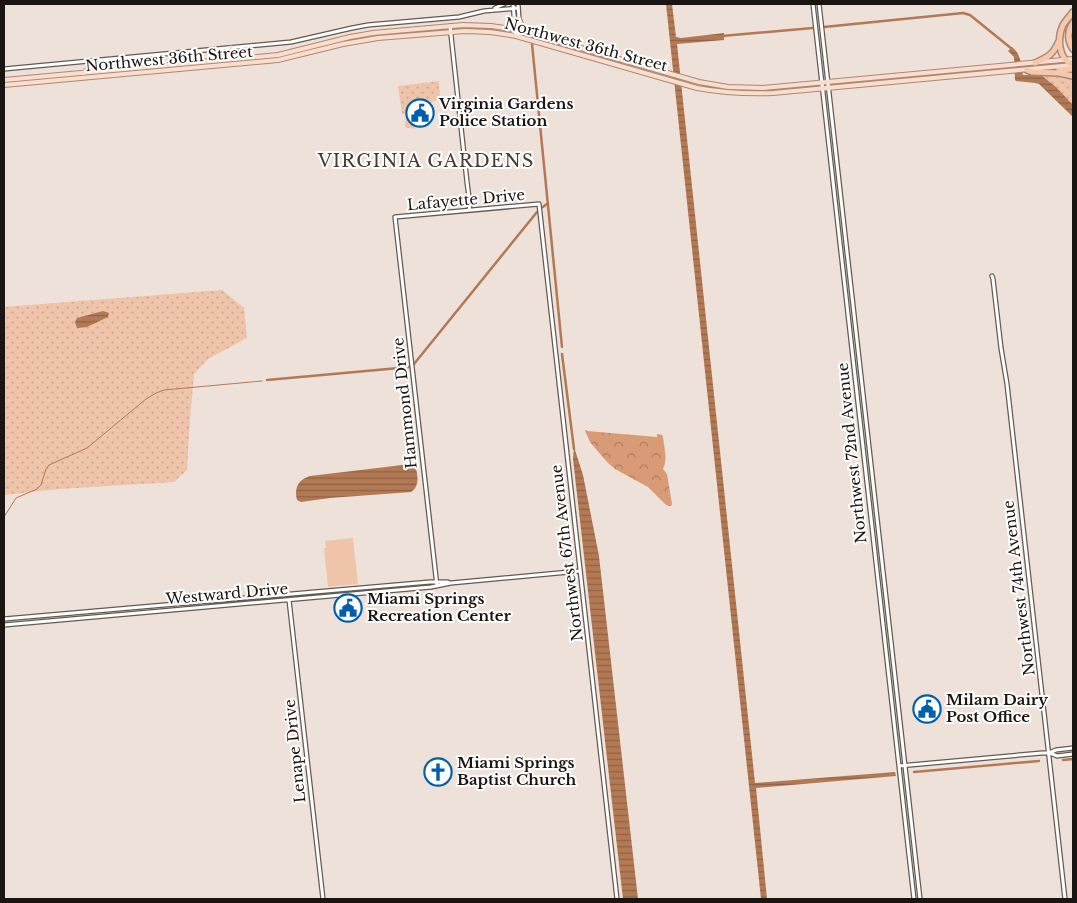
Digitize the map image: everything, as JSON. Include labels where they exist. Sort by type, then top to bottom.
[{"type":"highway","points":[[1073,12],[1062,27],[1060,41],[1064,60],[1073,65]]},
{"type":"highway","points":[[1073,23],[1068,34],[1073,49]]},
{"type":"highway","points":[[1035,62],[1051,55],[1060,41]]},
{"type":"highway","points":[[1048,72],[1073,65]]},
{"type":"highway","points":[[1027,70],[1032,72],[1062,73],[1073,76]]},
{"type":"main road","points":[[505,28],[516,18],[531,34]]},
{"type":"main road","name":"Northwest 36th Street","points":[[4,80],[240,59],[287,53],[372,33],[477,25],[517,30],[688,79],[713,85],[740,88],[763,88],[1064,60]]},
{"type":"main road","name":"Northwest 36th Street","points":[[6,85],[260,62],[289,58],[343,44],[373,39],[450,32],[486,31],[517,36],[689,85],[714,91],[741,94],[773,93],[1073,65]]},
{"type":"main road","points":[[372,33],[373,39]]},
{"type":"main road","points":[[231,48],[234,55],[240,59]]},
{"type":"main road","points":[[223,60],[230,54],[231,48]]},
{"type":"main road","points":[[287,53],[289,58]]},
{"type":"main road","points":[[93,61],[86,73],[95,77],[100,71]]},
{"type":"main road","points":[[155,66],[156,72]]},
{"type":"main road","points":[[935,72],[935,78]]},
{"type":"main road","points":[[47,82],[54,76]]},
{"type":"main road","points":[[4,80],[8,82],[6,85],[30,78]]},
{"type":"street","points":[[490,10],[504,4]]},
{"type":"street","name":"Northwest 72nd Avenue","points":[[813,4],[914,899]]},
{"type":"street","name":"Northwest 72nd Avenue","points":[[819,4],[920,899]]},
{"type":"street","points":[[4,69],[291,42],[368,25],[459,17],[516,6],[517,36]]},
{"type":"street","points":[[450,26],[468,182],[469,210]]},
{"type":"street","name":"Lafayette Drive","points":[[395,217],[538,204]]},
{"type":"street","name":"Northwest 67th Avenue","points":[[538,204],[617,899]]},
{"type":"street","name":"Hammond Drive","points":[[395,217],[437,586]]},
{"type":"street","name":"Northwest 74th Avenue","points":[[992,276],[1007,384],[1065,899]]},
{"type":"street","points":[[845,292],[850,286]]},
{"type":"street","points":[[859,420],[866,424]]},
{"type":"street","name":"Westward Drive","points":[[4,625],[289,600],[580,571]]},
{"type":"street","name":"Westward Drive","points":[[4,619],[436,581],[451,583]]},
{"type":"street","name":"Lenape Drive","points":[[289,600],[323,899]]},
{"type":"street","points":[[899,766],[1049,753],[1056,750],[1073,748]]},
{"type":"street","points":[[1049,753],[1057,756],[1073,754]]},
{"type":"shaded area","points":[[666,4],[672,4],[676,37],[724,33],[724,40],[677,44],[755,783],[895,772],[896,776],[756,788],[767,899],[761,899]]},
{"type":"shaded area","points":[[1012,47],[1019,56],[1023,75],[1041,75],[1056,87],[1073,105],[1073,117],[1039,84],[1015,80],[1014,57],[1008,51]]},
{"type":"shaded area","points":[[1041,75],[1062,75],[1073,78],[1073,105],[1056,87]]},
{"type":"shaded area","points":[[439,81],[440,99],[429,104],[425,116],[417,116],[415,129],[405,127],[406,115],[402,113],[398,86]]},
{"type":"shaded area","points":[[222,290],[244,308],[247,338],[208,359],[194,374],[187,470],[174,482],[59,489],[4,495],[4,307]]},
{"type":"shaded area","points":[[103,311],[109,313],[108,317],[87,327],[77,328],[75,322],[77,318]]},
{"type":"shaded area","points":[[574,447],[583,475],[599,556],[638,899],[623,899],[573,459]]},
{"type":"shaded area","points":[[411,464],[415,466],[418,480],[416,487],[411,492],[301,502],[297,500],[296,492],[298,485],[302,480],[310,476]]},
{"type":"shaded area","points":[[353,538],[358,584],[328,587],[325,541]]},
{"type":"green space","points":[[585,430],[657,437],[657,434],[662,435],[665,458],[663,469],[667,474],[671,506],[665,504],[648,487],[615,469],[607,462],[590,442]]},
{"type":"waterway","points":[[824,27],[963,13],[970,15],[1012,49]]},
{"type":"waterway","points":[[722,36],[813,28]]},
{"type":"waterway","points":[[532,44],[562,347]]},
{"type":"waterway","points":[[543,207],[548,203]]},
{"type":"waterway","points":[[414,364],[537,212]]},
{"type":"waterway","points":[[562,354],[574,449]]},
{"type":"waterway","points":[[267,380],[410,367]]},
{"type":"waterway","points":[[4,517],[16,498],[37,489],[41,485],[49,465],[87,448],[146,399],[156,393],[164,390],[262,381]]},
{"type":"waterway","points":[[1063,760],[1073,759]]},
{"type":"waterway","points":[[914,772],[1039,761]]},
{"type":"place","name":"Virginia Gardens Police Station","points":[[420,113]]},
{"type":"place","name":"Miami Springs Recreation Center","points":[[348,608]]},
{"type":"place","name":"Milam Dairy Post Office","points":[[927,709]]},
{"type":"place","name":"Miami Springs Baptist Church","points":[[438,772]]},
{"type":"district","name":"VIRGINIA GARDENS","points":[[426,161]]}]
